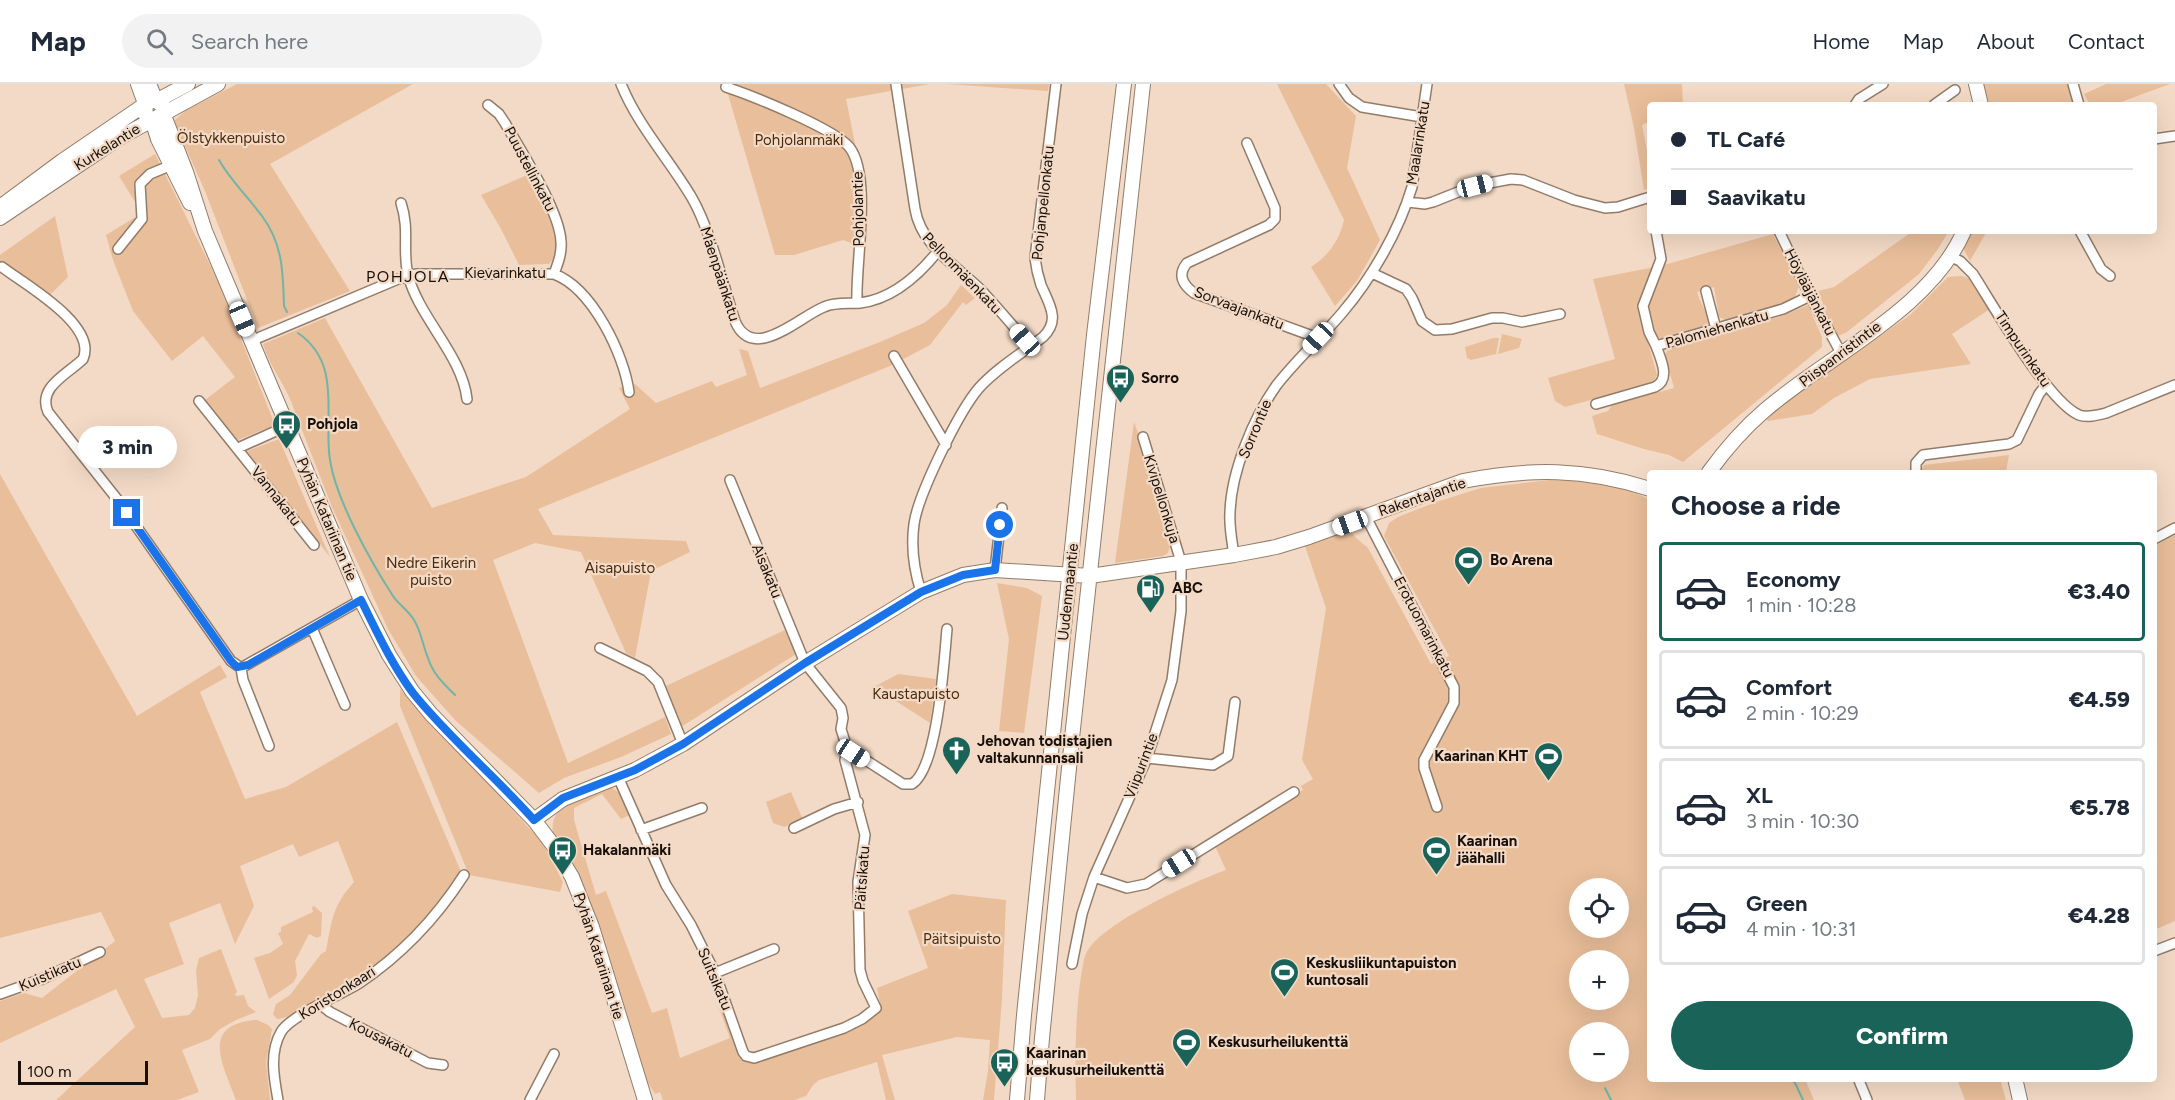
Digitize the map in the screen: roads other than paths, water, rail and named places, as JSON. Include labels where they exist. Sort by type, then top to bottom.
[{"type":"street","name":"Pyhän Katariinan tie","points":[[138,84],[154,110]]},
{"type":"street","name":"Pyhän Katariinan tie","points":[[149,84],[158,139],[176,163],[361,600],[389,655],[412,691],[431,714],[534,820],[558,852],[581,896],[645,1100]]},
{"type":"street","name":"Kurkelantie","points":[[0,218],[188,84]]},
{"type":"street","name":"Kurkelantie","points":[[0,207],[62,160],[154,110],[218,84]]},
{"type":"street","name":"Mäenpäänkatu","points":[[621,84],[640,123],[693,200],[703,223],[738,330],[751,338],[770,337],[780,333],[826,306],[879,298],[910,282],[938,250]]},
{"type":"street","name":"Pellonmäenkatu","points":[[896,84],[917,221],[922,233],[980,290],[1030,346]]},
{"type":"street","name":"Pohjanpellonkatu","points":[[921,592],[915,569],[914,522],[924,493],[946,445],[979,389],[1048,332],[1053,320],[1051,304],[1038,277],[1035,258],[1056,84]]},
{"type":"street","name":"Uudenmaantie","points":[[1017,1100],[1094,335],[1124,84]]},
{"type":"street","name":"Uudenmaantie","points":[[1037,1100],[1143,84]]},
{"type":"street","points":[[1339,84],[1349,98],[1362,107],[1422,117]]},
{"type":"street","name":"Maalarinkatu","points":[[1407,202],[1415,170],[1427,84]]},
{"type":"street","points":[[1857,102],[1883,84]]},
{"type":"street","points":[[1976,84],[1980,102]]},
{"type":"street","points":[[2073,84],[2078,102]]},
{"type":"street","name":"Pohjolantie","points":[[726,87],[817,125],[849,147],[858,167],[860,192],[857,303]]},
{"type":"street","points":[[1938,102],[1954,90]]},
{"type":"street","name":"Puustellinkatu","points":[[488,105],[499,114],[505,123],[557,219],[561,253],[554,274]]},
{"type":"street","points":[[2157,139],[2174,139]]},
{"type":"street","name":"Sorvaajankatu","points":[[1246,143],[1275,208],[1275,219],[1269,225],[1187,263],[1182,268],[1183,282],[1194,293],[1318,338]]},
{"type":"street","points":[[117,249],[142,219],[140,184],[150,174],[176,163]]},
{"type":"street","points":[[1407,202],[1425,204],[1473,186],[1511,178],[1574,200],[1605,208],[1618,207],[1647,198]]},
{"type":"street","name":"Sorrontie","points":[[1234,555],[1230,514],[1232,488],[1252,429],[1276,386],[1346,308],[1372,273],[1407,202]]},
{"type":"street","points":[[400,203],[407,224],[408,276],[416,295],[463,380],[467,399]]},
{"type":"street","points":[[1656,346],[1649,332],[1643,306],[1660,264],[1657,234]]},
{"type":"street","name":"Höylääjänkatu","points":[[1780,234],[1841,353]]},
{"type":"street","name":"Piispanristintie","points":[[1710,470],[1732,443],[1765,410],[1923,289],[1951,257],[1963,234]]},
{"type":"street","points":[[2082,234],[2101,269],[2110,276]]},
{"type":"street","name":"Timpurinkatu","points":[[1951,257],[1960,261],[1973,274],[2046,385],[2070,410],[2081,416],[2094,416],[2175,385]]},
{"type":"street","points":[[2,267],[69,317],[84,342],[86,354],[83,359],[48,390],[45,402],[48,412],[108,486],[231,661],[241,668],[243,680],[269,746]]},
{"type":"street","name":"Kievarinkatu","points":[[251,341],[408,276],[428,273],[554,274],[573,283],[588,299],[621,360],[628,392]]},
{"type":"street","points":[[1372,273],[1406,289],[1422,321],[1435,330],[1452,329],[1492,318],[1500,317],[1522,322],[1560,314]]},
{"type":"street","points":[[1706,291],[1716,329]]},
{"type":"street","name":"Palomiehenkatu","points":[[1596,404],[1655,387],[1661,383],[1664,375],[1656,346],[1783,309],[1810,296]]},
{"type":"street","points":[[894,356],[946,445]]},
{"type":"street","points":[[1916,470],[1916,463],[1923,455],[2009,444],[2017,440],[2039,394],[2046,385]]},
{"type":"street","name":"Vannakatu","points":[[199,401],[314,545]]},
{"type":"street","points":[[238,448],[287,426]]},
{"type":"street","name":"Kivipellonkuja","points":[[1143,438],[1181,562]]},
{"type":"street","name":"Rakentajantie","points":[[534,820],[563,798],[618,777],[683,744],[805,663],[921,592],[963,575],[995,570],[1090,576],[1234,555],[1276,547],[1309,537],[1463,481],[1521,472],[1554,471],[1588,474],[1620,479],[1647,488]]},
{"type":"street","name":"Aisakatu","points":[[730,480],[805,663],[841,708],[842,735],[847,748]]},
{"type":"street","points":[[995,570],[1002,508]]},
{"type":"street","name":"Erotuomarinkatu","points":[[1366,517],[1454,687],[1454,703],[1424,760],[1424,768],[1437,807]]},
{"type":"street","points":[[2157,537],[2175,528]]},
{"type":"street","name":"Viipurintie","points":[[1072,964],[1082,914],[1094,877],[1147,758],[1172,680],[1180,611],[1181,562]]},
{"type":"street","points":[[241,668],[361,600]]},
{"type":"street","points":[[312,628],[345,705]]},
{"type":"street","points":[[847,748],[898,782],[908,785],[916,782],[927,760],[936,728],[947,629]]},
{"type":"street","points":[[600,648],[648,671],[653,676],[683,744]]},
{"type":"street","points":[[1147,758],[1213,765],[1227,756],[1235,702]]},
{"type":"street","name":"Päitsikatu","points":[[847,748],[845,760],[865,835],[858,882],[859,961],[862,981],[876,1008]]},
{"type":"street","name":"Suitsikatu","points":[[618,777],[666,885],[691,925],[715,973],[741,1048],[750,1058],[763,1056],[829,1034],[853,1024],[876,1008]]},
{"type":"street","points":[[1094,877],[1121,887],[1140,887],[1294,792]]},
{"type":"street","points":[[794,828],[834,808],[858,802]]},
{"type":"street","points":[[641,830],[702,808]]},
{"type":"street","name":"Koristonkaari","points":[[278,1100],[273,1062],[282,1030],[290,1022],[359,983],[411,939],[434,915],[464,875]]},
{"type":"street","points":[[2157,950],[2175,943]]},
{"type":"street","points":[[715,973],[774,949]]},
{"type":"street","name":"Kuistikatu","points":[[0,994],[100,952]]},
{"type":"street","name":"Kousakatu","points":[[321,1005],[330,1012],[419,1058],[443,1065]]},
{"type":"street","points":[[530,1100],[554,1054]]},
{"type":"street","points":[[1860,1082],[1867,1100]]},
{"type":"street","points":[[2016,1082],[2020,1100]]},
{"type":"waterway","points":[[219,160],[262,216],[274,237],[280,259],[284,306],[287,312]]},
{"type":"waterway","points":[[298,333],[312,346],[321,360],[326,375],[330,460],[347,512],[384,582],[416,624],[433,669],[455,695]]},
{"type":"waterway","points":[[1794,1082],[1803,1100]]},
{"type":"waterway","points":[[1605,1088],[1611,1100]]},
{"type":"place","name":"Sorro","points":[[1120,404]]},
{"type":"place","name":"Pohjola","points":[[286,450]]},
{"type":"place","name":"Bo Arena","points":[[1469,586]]},
{"type":"place","name":"ABC","points":[[1151,614]]},
{"type":"place","name":"Jehovan todistajien valtakunnansali","points":[[956,776]]},
{"type":"place","name":"Kaarinan KHT","points":[[1549,782]]},
{"type":"place","name":"Hakalanmäki","points":[[562,876]]},
{"type":"place","name":"Kaarinan jäähalli","points":[[1436,876]]},
{"type":"place","name":"Keskusliikuntapuiston kuntosali","points":[[1285,998]]},
{"type":"place","name":"Keskusurheilukenttä","points":[[1187,1068]]},
{"type":"place","name":"Kaarinan keskusurheilukenttä","points":[[1005,1088]]},
{"type":"district","name":"POHJOLA","points":[[408,276]]},
{"type":"park label","name":"Ölstykkenpuisto","points":[[231,138]]},
{"type":"park label","name":"Pohjolanmäki","points":[[799,140]]},
{"type":"park label","name":"Aisapuisto","points":[[620,568]]},
{"type":"park label","name":"Nedre Eikerin puisto","points":[[431,572]]},
{"type":"park label","name":"Kaustapuisto","points":[[916,694]]},
{"type":"park label","name":"Päitsipuisto","points":[[962,939]]}]
